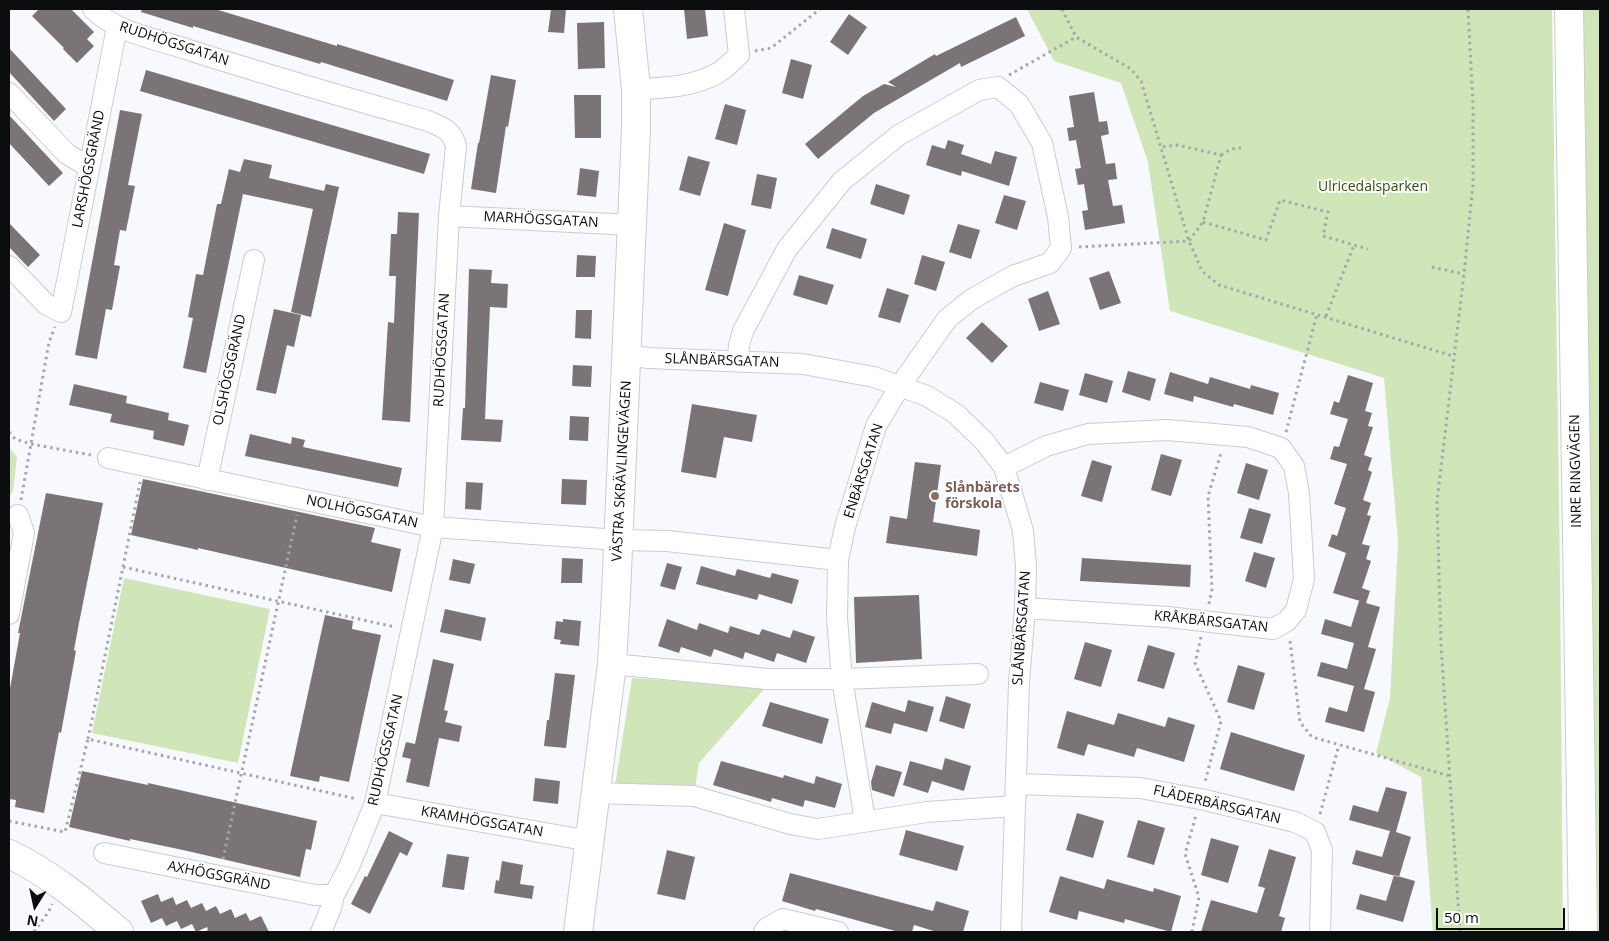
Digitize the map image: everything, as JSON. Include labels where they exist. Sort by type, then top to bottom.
[{"type":"main road","name":"VÄSTRA SKRÄVLINGEVÄGEN","points":[[578,932],[612,664],[619,540],[633,225],[636,90],[628,9]]},
{"type":"main road","name":"INRE RINGVÄGEN","points":[[1569,9],[1583,932]]},
{"type":"main road","points":[[9,854],[63,887],[88,905],[119,932]]},
{"type":"street","name":"RUDHÖGSGATAN","points":[[93,9],[117,27],[222,61],[446,128],[454,138],[456,146],[449,216],[433,527],[375,803],[349,868],[334,895],[321,932]]},
{"type":"street","points":[[636,90],[668,88],[694,82],[718,73],[739,55],[734,9]]},
{"type":"street","name":"LARSHÖGSGRÄND","points":[[62,312],[117,27]]},
{"type":"street","points":[[738,360],[739,345],[743,331],[787,249],[842,181],[899,135],[979,90],[998,87],[1019,104],[1042,143],[1058,217],[1061,248]]},
{"type":"street","points":[[9,93],[67,154],[89,167]]},
{"type":"street","name":"MARHÖGSGATAN","points":[[449,216],[633,225]]},
{"type":"street","name":"ENBÄRSGATAN","points":[[865,821],[842,679],[837,618],[838,560],[845,528],[876,426],[900,386],[947,319],[972,299],[1012,276],[1050,263],[1061,248]]},
{"type":"street","name":"OLSHÖGSGRÄND","points":[[207,480],[254,260]]},
{"type":"street","points":[[9,266],[47,305],[62,312]]},
{"type":"street","name":"SLÅNBÄRSGATAN","points":[[628,356],[803,364],[874,377],[926,396],[956,414],[984,440],[1004,467],[1023,531],[1026,566],[1025,608],[1018,682],[1011,932]]},
{"type":"street","points":[[1004,467],[1046,446],[1088,434],[1167,430],[1248,437],[1281,448]]},
{"type":"street","name":"KRÅKBÄRSGATAN","points":[[1025,608],[1168,617],[1273,629],[1287,621],[1296,610],[1304,579],[1299,493],[1294,466],[1281,448]]},
{"type":"street","name":"NOLHÖGSGATAN","points":[[108,458],[433,527],[619,540],[667,541],[838,560]]},
{"type":"street","points":[[9,614],[11,589],[24,533],[18,515]]},
{"type":"street","points":[[612,664],[767,679],[842,679],[978,674]]},
{"type":"street","name":"FLÄDERBÄRSGATAN","points":[[1016,784],[1140,788],[1200,799],[1294,822],[1315,832]]},
{"type":"street","points":[[596,793],[694,796],[746,813],[818,829],[927,812],[1015,806]]},
{"type":"street","name":"KRAMHÖGSGATAN","points":[[375,803],[590,841]]},
{"type":"street","points":[[1315,832],[1322,850],[1320,932]]},
{"type":"street","name":"AXHÖGSGRÄND","points":[[104,853],[315,896],[334,895]]},
{"type":"street","points":[[764,932],[767,928],[783,919],[838,932]]},
{"type":"path","points":[[739,55],[771,48],[820,9]]},
{"type":"path","points":[[1062,9],[1076,37],[1131,69],[1141,81],[1189,241],[1202,270],[1219,285],[1453,356]]},
{"type":"path","points":[[1460,932],[1441,644],[1437,501],[1464,274],[1472,184],[1473,104],[1468,9]]},
{"type":"path","points":[[998,87],[1010,73],[1076,37]]},
{"type":"path","points":[[1161,147],[1177,145],[1221,154],[1231,149],[1241,148]]},
{"type":"path","points":[[1189,241],[1203,222],[1221,154]]},
{"type":"path","points":[[1203,222],[1266,240],[1280,200],[1328,212],[1323,236],[1368,249]]},
{"type":"path","points":[[1061,248],[1189,241]]},
{"type":"path","points":[[1326,316],[1354,245]]},
{"type":"path","points":[[1432,266],[1464,274]]},
{"type":"path","points":[[18,515],[49,342],[62,312]]},
{"type":"path","points":[[1281,448],[1316,314]]},
{"type":"path","points":[[9,432],[15,439],[31,444],[108,458]]},
{"type":"path","points":[[1192,932],[1199,897],[1185,854],[1221,721],[1195,664],[1212,589],[1208,496],[1226,435]]},
{"type":"path","points":[[9,821],[65,832],[88,739],[143,466]]},
{"type":"path","points":[[220,876],[240,773],[300,499]]},
{"type":"path","points":[[123,567],[412,631]]},
{"type":"path","points":[[1287,621],[1300,722],[1312,737],[1450,776]]},
{"type":"path","points":[[88,739],[375,803]]},
{"type":"path","points":[[1315,832],[1339,745]]},
{"type":"path","points":[[34,932],[49,911],[52,902],[57,906]]},
{"type":"green space","name":"Ulricedalsparken","points":[[1027,9],[1552,9],[1563,932],[1433,932],[1421,777],[1376,753],[1390,698],[1398,542],[1384,378],[1170,311],[1148,162],[1121,83],[1054,61]]},
{"type":"green space","points":[[1581,9],[1600,9],[1600,932],[1596,932]]},
{"type":"green space","points":[[9,447],[17,457],[13,491],[9,497]]},
{"type":"green space","points":[[124,578],[270,609],[238,763],[92,733]]},
{"type":"green space","points":[[632,678],[766,687],[699,763],[695,788],[615,786]]},
{"type":"building","points":[[39,9],[71,9],[94,32],[87,39],[94,46],[77,63],[32,16]]},
{"type":"building","points":[[142,9],[215,9],[454,80],[447,101],[321,62],[320,64],[193,26],[193,28],[141,12]]},
{"type":"building","points":[[551,9],[566,9],[564,33],[548,32]]},
{"type":"building","points":[[684,9],[705,9],[708,36],[687,39]]},
{"type":"building","points":[[849,14],[867,27],[848,55],[830,42]]},
{"type":"building","points":[[1016,17],[1025,36],[961,67],[960,63],[874,113],[818,159],[805,144],[863,96],[884,84],[896,87],[888,82],[935,54],[936,56]]},
{"type":"building","points":[[604,22],[605,68],[578,69],[577,23]]},
{"type":"building","points":[[9,48],[66,109],[54,121],[9,72]]},
{"type":"building","points":[[791,59],[812,65],[803,99],[782,93]]},
{"type":"building","points":[[146,70],[430,154],[424,174],[140,91]]},
{"type":"building","points":[[491,75],[516,80],[508,127],[506,126],[496,193],[471,189]]},
{"type":"building","points":[[1094,92],[1099,122],[1107,121],[1109,134],[1101,136],[1106,164],[1115,163],[1117,179],[1108,180],[1113,206],[1122,205],[1125,223],[1085,230],[1082,211],[1088,210],[1084,184],[1078,185],[1075,169],[1081,168],[1076,140],[1069,141],[1067,128],[1074,127],[1069,96]]},
{"type":"building","points":[[574,95],[601,95],[601,138],[575,138]]},
{"type":"building","points":[[725,104],[746,110],[737,145],[715,139]]},
{"type":"building","points":[[120,110],[142,114],[128,185],[135,186],[126,231],[120,230],[114,265],[120,266],[112,310],[106,309],[97,359],[75,355]]},
{"type":"building","points":[[9,115],[63,173],[49,186],[9,143]]},
{"type":"building","points":[[948,140],[964,145],[961,154],[991,164],[995,151],[1017,157],[1009,186],[962,171],[961,176],[926,165],[932,145],[945,149]]},
{"type":"building","points":[[688,156],[710,162],[700,196],[679,190]]},
{"type":"building","points":[[244,159],[272,165],[269,178],[324,191],[326,184],[339,187],[311,317],[291,312],[313,209],[243,194],[206,373],[183,368],[193,318],[188,317],[196,274],[203,275],[217,204],[221,204],[229,169],[240,172]]},
{"type":"building","points":[[580,168],[599,171],[596,197],[577,195]]},
{"type":"building","points":[[757,174],[777,178],[771,209],[751,205]]},
{"type":"building","points":[[876,184],[910,195],[904,215],[870,204]]},
{"type":"building","points":[[1004,195],[1026,201],[1017,230],[995,223]]},
{"type":"building","points":[[398,212],[419,213],[410,422],[382,420],[388,322],[394,323],[396,276],[389,276],[391,234],[397,234]]},
{"type":"building","points":[[9,223],[40,255],[28,267],[9,247]]},
{"type":"building","points":[[724,223],[746,230],[728,296],[705,290]]},
{"type":"building","points":[[958,224],[980,230],[971,259],[949,252]]},
{"type":"building","points":[[832,228],[867,239],[861,259],[826,248]]},
{"type":"building","points":[[577,255],[596,256],[595,277],[576,277]]},
{"type":"building","points":[[922,255],[945,262],[936,291],[914,284]]},
{"type":"building","points":[[469,269],[492,270],[491,283],[508,284],[507,308],[490,307],[485,419],[503,420],[501,442],[461,440],[463,408],[465,408]]},
{"type":"building","points":[[1109,271],[1121,303],[1100,310],[1089,278]]},
{"type":"building","points":[[799,275],[834,285],[827,305],[793,295]]},
{"type":"building","points":[[887,288],[909,295],[900,323],[878,317]]},
{"type":"building","points":[[1048,291],[1060,324],[1039,331],[1028,299]]},
{"type":"building","points":[[274,309],[301,315],[294,347],[287,345],[276,394],[256,390]]},
{"type":"building","points":[[576,310],[592,310],[591,339],[575,338]]},
{"type":"building","points":[[982,322],[1008,346],[992,363],[966,338]]},
{"type":"building","points":[[573,365],[592,366],[591,387],[572,386]]},
{"type":"building","points":[[1128,371],[1156,379],[1150,401],[1122,392]]},
{"type":"building","points":[[1170,372],[1208,384],[1210,377],[1250,389],[1251,385],[1279,393],[1273,415],[1234,404],[1233,407],[1194,396],[1193,402],[1164,394]]},
{"type":"building","points":[[1085,373],[1113,381],[1107,403],[1079,395]]},
{"type":"building","points":[[1348,375],[1373,383],[1365,411],[1372,413],[1368,426],[1373,427],[1364,455],[1372,458],[1368,470],[1372,472],[1363,500],[1371,503],[1367,515],[1371,516],[1362,544],[1370,546],[1366,559],[1371,561],[1362,588],[1370,591],[1366,603],[1380,607],[1368,647],[1376,649],[1364,689],[1375,692],[1364,732],[1325,722],[1329,707],[1347,712],[1354,686],[1317,676],[1321,662],[1347,669],[1354,643],[1321,634],[1325,619],[1351,627],[1360,601],[1333,593],[1346,553],[1328,546],[1332,534],[1337,536],[1346,508],[1334,504],[1347,464],[1330,459],[1334,446],[1339,447],[1348,419],[1330,414],[1334,401],[1339,403]]},
{"type":"building","points":[[1040,382],[1069,390],[1063,411],[1034,403]]},
{"type":"building","points":[[74,384],[127,396],[126,403],[169,413],[168,420],[189,425],[184,446],[153,439],[154,431],[110,422],[112,414],[69,405]]},
{"type":"building","points":[[692,404],[757,415],[752,442],[724,437],[716,478],[681,472]]},
{"type":"building","points":[[570,416],[589,417],[588,441],[569,440]]},
{"type":"building","points":[[250,434],[291,444],[292,437],[305,440],[303,447],[402,468],[398,487],[245,456]]},
{"type":"building","points":[[1161,454],[1182,460],[1171,496],[1151,490]]},
{"type":"building","points":[[1092,460],[1112,466],[1102,502],[1081,496]]},
{"type":"building","points":[[915,462],[941,465],[933,522],[980,530],[977,556],[886,543],[890,516],[907,519]]},
{"type":"building","points":[[1246,463],[1268,470],[1259,500],[1237,493]]},
{"type":"building","points":[[143,479],[375,528],[371,542],[401,549],[392,592],[198,548],[198,550],[131,535]]},
{"type":"building","points":[[562,479],[587,480],[586,505],[561,504]]},
{"type":"building","points":[[466,482],[483,483],[481,510],[465,509]]},
{"type":"building","points":[[46,493],[103,503],[74,650],[76,651],[61,733],[59,732],[44,813],[15,807],[16,800],[9,799],[9,694],[20,633],[18,633]]},
{"type":"building","points":[[1249,508],[1271,514],[1262,544],[1240,538]]},
{"type":"building","points":[[1254,552],[1275,558],[1266,588],[1245,581]]},
{"type":"building","points":[[562,558],[583,559],[582,583],[561,583]]},
{"type":"building","points":[[1082,558],[1191,565],[1190,587],[1080,581]]},
{"type":"building","points":[[453,559],[475,564],[470,584],[449,580]]},
{"type":"building","points":[[667,563],[682,567],[675,590],[660,586]]},
{"type":"building","points":[[701,566],[735,576],[737,569],[770,578],[772,573],[799,580],[792,604],[759,594],[757,600],[696,584]]},
{"type":"building","points":[[919,595],[922,659],[856,663],[854,597]]},
{"type":"building","points":[[445,609],[486,618],[481,641],[440,632]]},
{"type":"building","points":[[325,615],[353,621],[352,629],[381,635],[349,782],[320,776],[319,782],[290,776]]},
{"type":"building","points":[[563,619],[581,621],[579,646],[560,644],[561,640],[554,639],[556,621],[563,622]]},
{"type":"building","points":[[667,619],[697,630],[699,623],[728,633],[730,626],[759,635],[762,629],[790,638],[793,630],[815,637],[806,663],[777,653],[774,662],[745,652],[743,659],[714,649],[711,657],[681,647],[679,653],[658,646]]},
{"type":"building","points":[[1085,642],[1112,650],[1101,687],[1074,679]]},
{"type":"building","points":[[1148,645],[1175,653],[1164,689],[1137,681]]},
{"type":"building","points":[[433,659],[454,664],[444,710],[448,711],[445,722],[462,726],[459,742],[439,738],[429,787],[406,782],[411,759],[402,757],[406,742],[415,744]]},
{"type":"building","points":[[1238,665],[1265,673],[1254,710],[1227,702]]},
{"type":"building","points":[[555,673],[575,675],[566,748],[544,746]]},
{"type":"building","points":[[946,696],[971,704],[964,729],[939,721]]},
{"type":"building","points":[[908,700],[934,707],[927,732],[894,723],[891,734],[865,727],[872,702],[905,712]]},
{"type":"building","points":[[770,702],[829,719],[822,744],[762,726]]},
{"type":"building","points":[[1067,711],[1114,725],[1118,713],[1165,727],[1168,717],[1195,725],[1184,762],[1137,748],[1134,757],[1088,744],[1084,756],[1057,748]]},
{"type":"building","points":[[1231,732],[1305,755],[1294,791],[1220,769]]},
{"type":"building","points":[[945,758],[971,766],[964,791],[932,781],[928,793],[903,785],[910,761],[942,770]]},
{"type":"building","points":[[721,761],[783,778],[784,775],[814,784],[816,776],[842,784],[835,808],[805,800],[803,807],[772,798],[771,802],[713,785]]},
{"type":"building","points":[[876,765],[902,772],[894,797],[872,790],[871,782]]},
{"type":"building","points":[[82,771],[148,785],[148,783],[317,821],[311,850],[306,849],[300,877],[183,850],[130,839],[130,841],[69,827]]},
{"type":"building","points":[[535,778],[560,781],[558,804],[533,801]]},
{"type":"building","points":[[1386,787],[1407,792],[1396,832],[1411,837],[1399,877],[1352,864],[1356,850],[1382,857],[1390,831],[1349,820],[1353,805],[1378,812]]},
{"type":"building","points":[[1077,813],[1104,821],[1093,858],[1066,850]]},
{"type":"building","points":[[1138,820],[1165,828],[1154,865],[1127,857]]},
{"type":"building","points":[[906,830],[964,846],[957,871],[899,855]]},
{"type":"building","points":[[389,831],[413,843],[407,856],[400,852],[370,914],[351,904],[365,876],[367,877]]},
{"type":"building","points":[[1211,838],[1239,846],[1228,883],[1201,875]]},
{"type":"building","points":[[1269,849],[1296,857],[1279,916],[1285,918],[1281,932],[1201,932],[1211,900],[1257,913],[1265,888],[1258,886]]},
{"type":"building","points":[[667,850],[695,857],[685,900],[657,894]]},
{"type":"building","points":[[447,854],[469,857],[464,890],[442,887]]},
{"type":"building","points":[[502,861],[523,865],[520,884],[534,886],[532,899],[494,893],[496,880],[499,881]]},
{"type":"building","points":[[790,873],[933,911],[936,901],[969,911],[963,932],[937,932],[914,925],[912,932],[899,932],[782,901]]},
{"type":"building","points":[[1394,875],[1415,881],[1403,922],[1356,909],[1360,894],[1386,901]]},
{"type":"building","points":[[1060,876],[1104,889],[1107,879],[1153,892],[1154,888],[1181,896],[1171,932],[1125,919],[1124,923],[1079,911],[1077,920],[1049,912]]},
{"type":"building","points":[[158,894],[161,902],[173,897],[176,905],[187,900],[191,908],[202,903],[206,911],[216,906],[220,914],[231,909],[235,918],[246,913],[250,921],[261,916],[269,932],[204,932],[208,930],[207,927],[196,932],[192,924],[181,929],[177,921],[166,926],[162,918],[151,923],[141,901]]},
{"type":"place","name":"Slånbärets förskola","points":[[935,496]]}]
